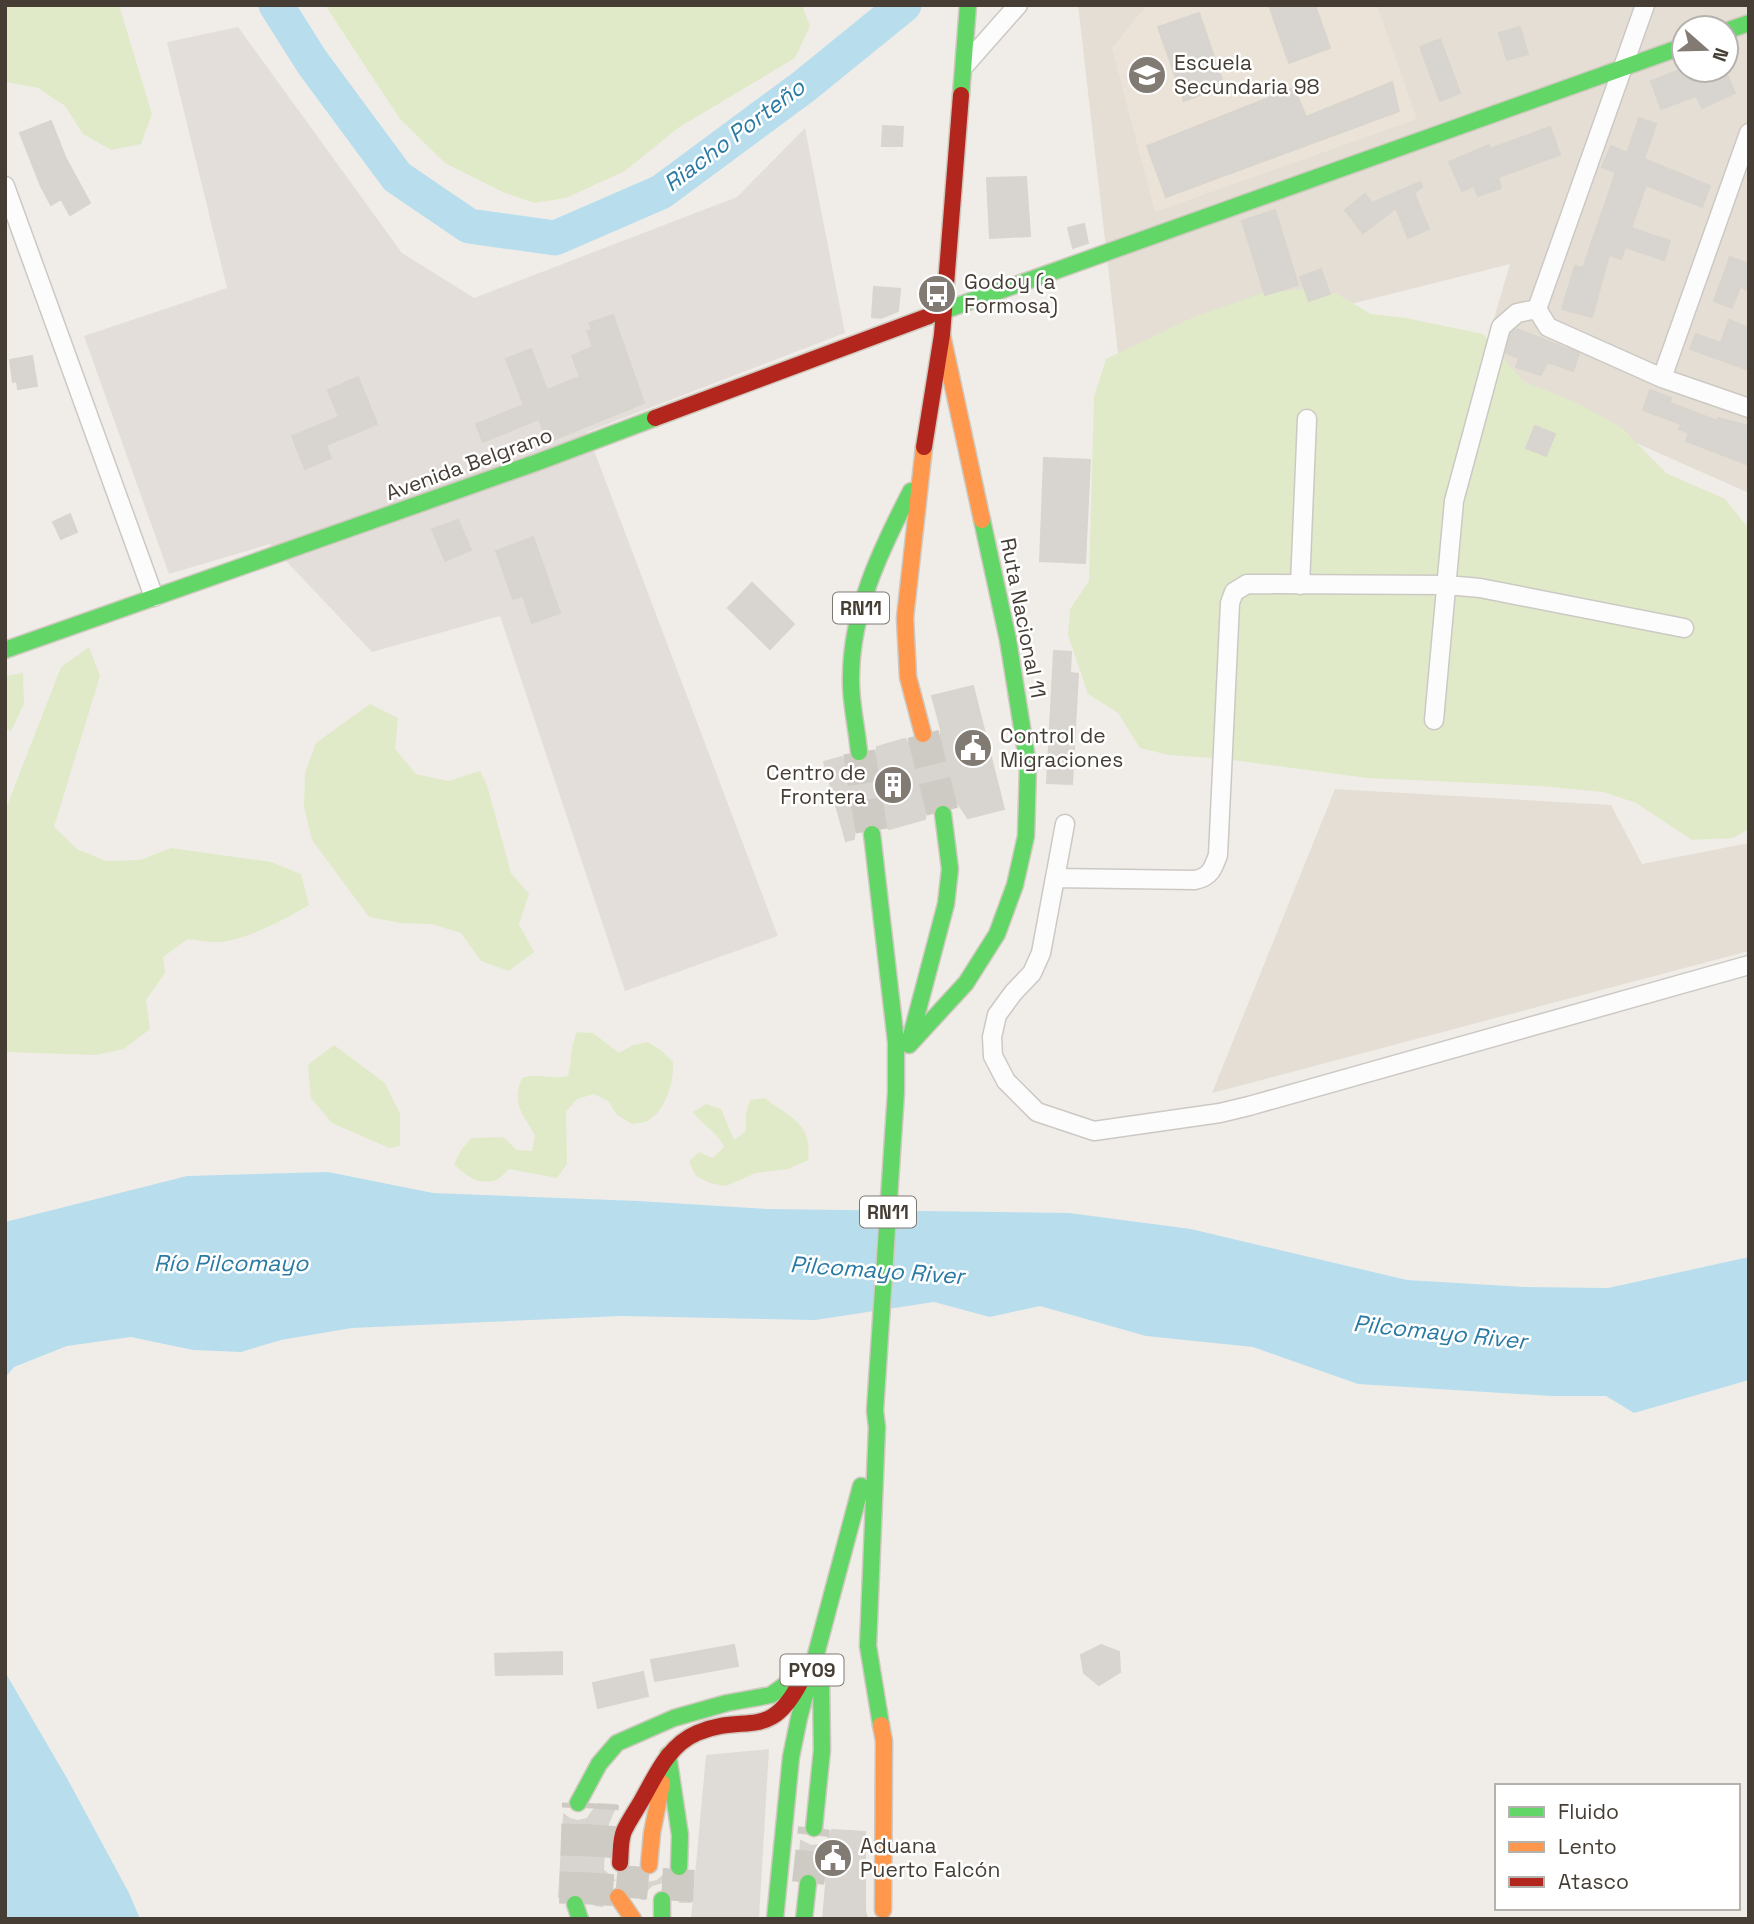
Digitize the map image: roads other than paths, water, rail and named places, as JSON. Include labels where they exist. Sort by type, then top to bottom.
[{"type":"main road","name":"Ruta Nacional 11","points":[[923,734],[908,677],[905,618],[919,475],[942,335],[968,5]]},
{"type":"main road","name":"Avenida Belgrano","points":[[5,650],[538,463],[944,310],[1670,51]]},
{"type":"main road","name":"Ruta Nacional 11","points":[[909,1045],[966,983],[997,934],[1015,885],[1026,836],[1028,765],[1010,652],[942,335]]},
{"type":"main road","name":"Ruta Nacional 11","points":[[859,752],[851,680],[857,620],[887,537],[919,475]]},
{"type":"main road","name":"Ruta Nacional 11","points":[[897,1092],[946,904],[950,869],[943,814]]},
{"type":"main road","name":"Ruta Nacional 11","points":[[872,834],[896,1042],[897,1092],[885,1269]]},
{"type":"main road","name":"PY09","points":[[883,1910],[884,1741],[868,1646],[877,1427],[875,1411],[885,1269]]},
{"type":"main road","name":"PY09","points":[[775,1919],[791,1757],[877,1427]]},
{"type":"main road","points":[[649,1865],[623,1833],[667,1755],[696,1733],[725,1725],[759,1723],[779,1713],[790,1702],[821,1638]]},
{"type":"main road","points":[[578,1803],[599,1764],[617,1743],[674,1717],[771,1695],[785,1685],[821,1638]]},
{"type":"main road","points":[[814,1828],[822,1750],[821,1638]]},
{"type":"main road","points":[[649,1865],[680,1835],[667,1755]]},
{"type":"main road","points":[[649,1865],[652,1833],[667,1755]]},
{"type":"main road","points":[[599,1764],[601,1791]]},
{"type":"main road","points":[[804,1919],[808,1883]]},
{"type":"main road","points":[[633,1919],[647,1899]]},
{"type":"main road","points":[[641,1919],[647,1899]]},
{"type":"main road","points":[[647,1899],[651,1919]]},
{"type":"main road","points":[[647,1899],[662,1919]]},
{"type":"main road","points":[[647,1899],[673,1919]]},
{"type":"street","points":[[965,65],[1018,5]]},
{"type":"street","points":[[1537,309],[1645,5]]},
{"type":"street","points":[[1662,378],[1749,133]]},
{"type":"street","points":[[5,186],[154,597]]},
{"type":"street","points":[[1537,309],[1548,327],[1662,378],[1749,408]]},
{"type":"street","points":[[1434,720],[1454,501],[1501,327],[1517,313],[1537,309]]},
{"type":"street","points":[[1300,585],[1307,419]]},
{"type":"street","points":[[1055,878],[1195,880],[1213,871],[1218,855],[1230,603],[1234,592],[1247,584],[1447,585],[1480,588],[1684,628]]},
{"type":"street","points":[[1065,824],[1041,953],[1032,973],[997,1015],[992,1037],[993,1056],[1006,1081],[1037,1112],[1094,1131],[1249,1106],[1749,965]]},
{"type":"water","name":"Río Pilcomayo","points":[[328,1172],[433,1193],[767,1209],[1069,1213],[1191,1229],[1407,1280],[1525,1287],[1608,1288],[1749,1257],[1749,1380],[1634,1413],[1606,1396],[1552,1396],[1358,1384],[1253,1347],[1146,1336],[1040,1306],[990,1317],[934,1302],[815,1320],[621,1316],[352,1328],[281,1340],[241,1352],[193,1350],[131,1337],[67,1346],[14,1367],[5,1378],[5,1222],[187,1176]]},
{"type":"water","points":[[5,1672],[68,1780],[129,1893],[140,1919],[5,1919]]},
{"type":"waterway","name":"Riacho Porteño","points":[[276,5],[312,62],[397,177],[469,226],[555,238],[661,192],[803,87],[904,5]]},
{"type":"tunnel","points":[[923,734],[943,814]]},
{"type":"tunnel","points":[[859,752],[872,834]]},
{"type":"tunnel","points":[[575,1904],[578,1803]]},
{"type":"tunnel","points":[[596,1905],[603,1804]]},
{"type":"tunnel","points":[[808,1883],[814,1828]]},
{"type":"tunnel","points":[[631,1898],[634,1864]]},
{"type":"tunnel","points":[[677,1901],[679,1867]]},
{"type":"place","name":"Escuela Secundaria 98","points":[[1147,75]]},
{"type":"place","name":"Godoy (a Formosa)","points":[[937,294]]},
{"type":"place","name":"Control de Migraciones","points":[[973,748]]},
{"type":"place","name":"Centro de Frontera","points":[[893,785]]},
{"type":"place","name":"Aduana Puerto Falcón","points":[[833,1858]]},
{"type":"water label","name":"Pilcomayo River","points":[[877,1270]]},
{"type":"water label","name":"Pilcomayo River","points":[[1440,1332]]}]
